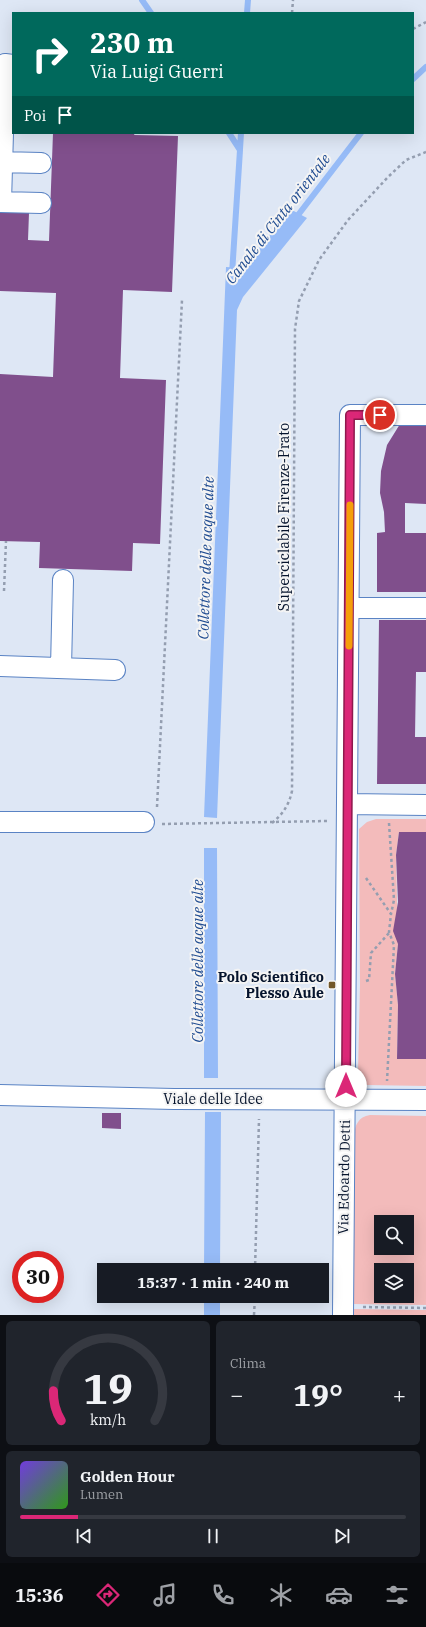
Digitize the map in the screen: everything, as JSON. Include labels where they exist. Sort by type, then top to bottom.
[{"type":"street","points":[[12,65],[5,64],[1,202],[41,203]]},
{"type":"street","points":[[1,162],[41,163]]},
{"type":"street","name":"Via Edoardo Detti","points":[[343,1311],[346,871],[350,608],[350,415],[426,415]]},
{"type":"street","points":[[61,668],[63,580]]},
{"type":"street","points":[[350,608],[426,608]]},
{"type":"street","points":[[0,666],[115,670]]},
{"type":"street","points":[[347,812],[389,805],[426,805]]},
{"type":"street","points":[[0,822],[150,816]]},
{"type":"street","name":"Viale delle Idee","points":[[0,1095],[174,1099],[426,1100]]},
{"type":"path","points":[[292,12],[293,0]]},
{"type":"path","points":[[414,28],[426,22]]},
{"type":"path","name":"Superciclabile Firenze-Prato","points":[[272,823],[279,818],[287,806],[292,791],[295,329],[299,301],[319,260],[348,220],[399,166],[416,154],[426,152]]},
{"type":"path","points":[[150,816],[182,300]]},
{"type":"path","points":[[4,591],[6,541]]},
{"type":"path","points":[[386,1100],[394,945],[389,932],[394,900],[389,805]]},
{"type":"path","points":[[168,824],[272,823],[347,812]]},
{"type":"path","points":[[346,871],[368,878],[391,914]]},
{"type":"path","points":[[346,994],[369,980],[371,954],[389,932]]},
{"type":"path","points":[[250,1099],[255,1263]]},
{"type":"path","points":[[254,1315],[255,1303]]},
{"type":"path","points":[[343,1311],[426,1308]]},
{"type":"shaded area","points":[[376,819],[426,819],[426,832],[399,832],[396,855],[398,944],[395,974],[398,1005],[397,1058],[426,1059],[426,1086],[367,1085],[360,1081],[358,1073],[360,985],[359,829],[367,822]]},
{"type":"shaded area","points":[[370,1115],[426,1116],[426,1305],[353,1304],[354,1136],[355,1128],[358,1122]]},
{"type":"shaded area","points":[[353,1309],[426,1310],[426,1315],[353,1315]]},
{"type":"water","points":[[290,209],[307,218],[243,297],[237,310],[217,818],[204,817],[226,267],[242,268]]},
{"type":"water","points":[[204,848],[217,848],[218,1078],[204,1078]]},
{"type":"water","points":[[205,1112],[221,1112],[220,1263],[204,1263]]},
{"type":"water","points":[[204,1303],[220,1303],[220,1315],[204,1315]]},
{"type":"building","points":[[53,134],[134,134],[178,136],[172,292],[123,290],[120,378],[166,380],[160,544],[133,543],[132,571],[39,568],[40,542],[0,541],[0,374],[53,377],[56,293],[0,291],[0,212],[29,213],[28,240],[49,241]]},
{"type":"building","points":[[400,424],[426,424],[426,504],[405,503],[405,533],[426,533],[426,592],[377,592],[377,533],[385,532],[384,512],[380,493],[381,471],[387,445]]},
{"type":"building","points":[[379,620],[426,620],[426,672],[416,672],[415,737],[426,737],[426,784],[377,784]]},
{"type":"building","points":[[399,832],[426,832],[426,1059],[397,1059],[398,1005],[395,974],[398,944],[393,931],[398,902],[396,855]]},
{"type":"building","points":[[102,1113],[121,1113],[121,1129],[102,1128]]},
{"type":"waterway","points":[[142,0],[150,12]]},
{"type":"waterway","points":[[247,12],[248,0]]},
{"type":"waterway","name":"Canale di Cinta orientale","points":[[414,78],[426,67]]},
{"type":"waterway","points":[[230,134],[240,150],[232,274]]},
{"type":"waterway","points":[[240,149],[241,134]]},
{"type":"waterway","name":"Canale di Cinta orientale","points":[[295,219],[360,134]]},
{"type":"slow traffic","points":[[349,646],[350,505]]},
{"type":"place","name":"Polo Scientifico Plesso Aule","points":[[332,985]]},
{"type":"route","points":[[346,1086],[346,792],[350,608],[350,415],[380,415]]},
{"type":"water label","name":"Collettore delle acque alte","points":[[206,558]]},
{"type":"water label","name":"Collettore delle acque alte","points":[[198,961]]}]
